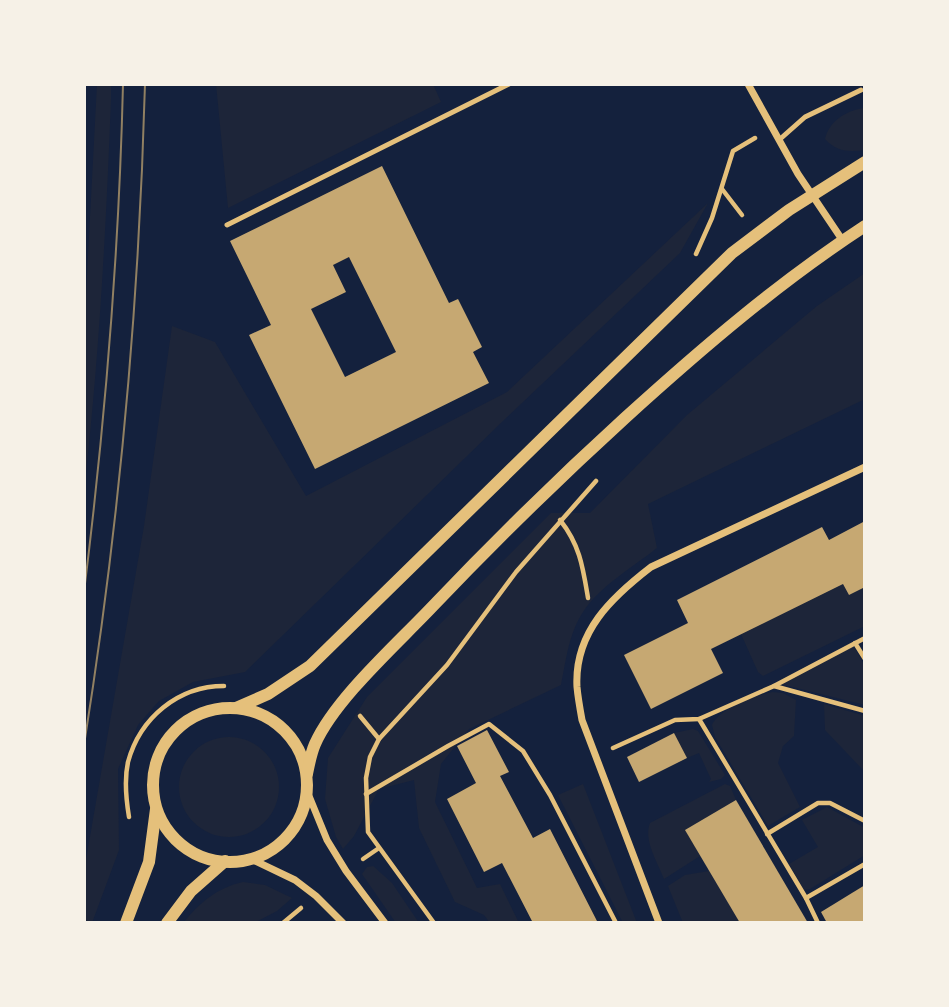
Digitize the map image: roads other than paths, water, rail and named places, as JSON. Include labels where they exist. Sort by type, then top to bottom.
[{"type":"street","points":[[748,84],[812,195],[843,241]]},
{"type":"street","points":[[125,923],[149,862],[156,805],[156,766],[167,741],[176,731],[197,716],[210,711],[236,708],[268,694],[310,666],[733,253],[812,195],[865,162]]},
{"type":"street","points":[[156,805],[171,833],[182,844],[195,853],[225,861],[251,859],[285,838],[300,816],[314,746],[326,724],[345,698],[453,584],[559,479],[718,336],[790,279],[865,226]]},
{"type":"street","points":[[659,923],[582,720],[577,686],[580,659],[596,622],[605,607],[621,590],[651,567],[865,467]]},
{"type":"street","points":[[236,708],[261,715],[283,729],[298,750],[307,774]]},
{"type":"street","points":[[307,790],[327,841],[385,923]]},
{"type":"street","points":[[251,859],[295,880],[343,923]]},
{"type":"street","points":[[167,923],[191,891],[225,861]]},
{"type":"lane","points":[[226,225],[509,84]]},
{"type":"lane","points":[[779,140],[805,117],[861,90]]},
{"type":"tram line","points":[[84,592],[110,338],[123,84]]},
{"type":"tram line","points":[[84,745],[107,581],[125,416],[138,250],[145,84]]}]
